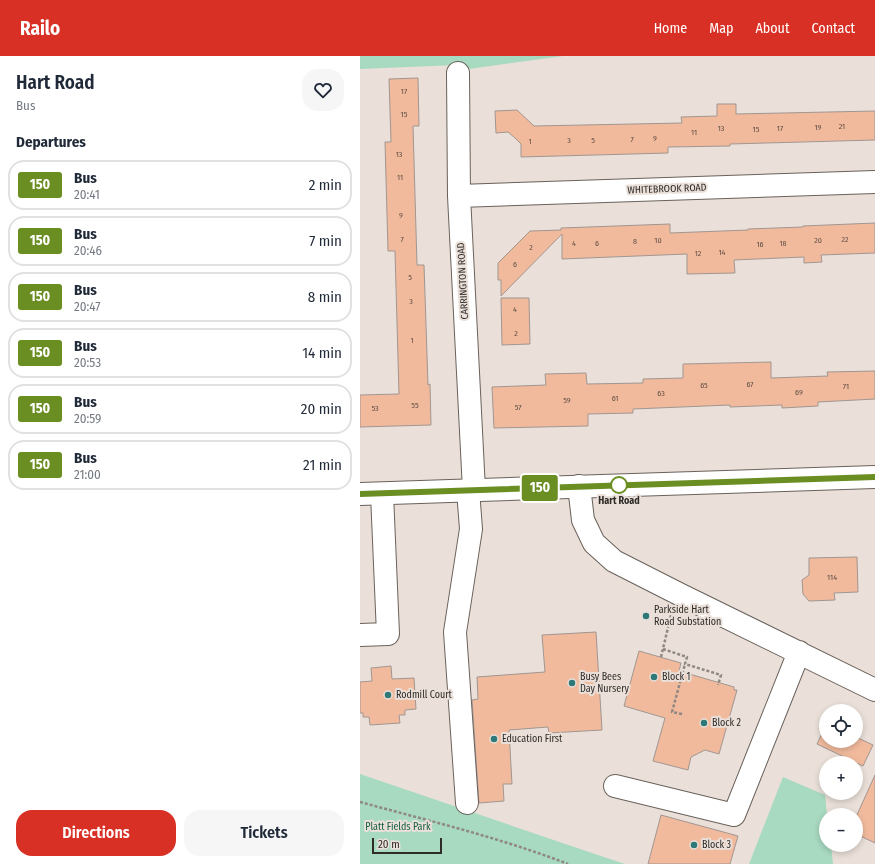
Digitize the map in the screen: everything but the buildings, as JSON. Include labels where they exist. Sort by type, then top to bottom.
[{"type":"main road","name":"CARRINGTON ROAD","points":[[458,73],[459,196],[471,490],[471,529],[455,632],[467,803]]},
{"type":"main road","name":"WHITEBROOK ROAD","points":[[459,196],[875,182]]},
{"type":"main road","points":[[360,494],[875,477]]},
{"type":"main road","points":[[579,486],[583,520],[594,542],[614,560],[681,595],[875,690]]},
{"type":"main road","points":[[360,635],[388,634],[382,494]]},
{"type":"main road","points":[[615,786],[734,815],[799,652]]},
{"type":"path","points":[[661,657],[670,616],[681,595]]},
{"type":"path","points":[[663,649],[687,657],[672,712],[682,714]]},
{"type":"path","points":[[685,664],[721,675],[718,685]]},
{"type":"path","points":[[673,692],[677,693]]},
{"type":"path","points":[[360,802],[451,826],[548,856],[568,864]]},
{"type":"green space","points":[[360,56],[563,56],[469,69],[456,65],[360,69]]},
{"type":"green space","name":"Platt Fields Park","points":[[360,774],[592,853],[625,864],[360,864]]},
{"type":"green space","points":[[783,777],[819,792],[819,800],[826,800],[826,808],[819,808],[819,852],[832,852],[833,864],[749,864]]},
{"type":"bus line","name":"150","points":[[360,494],[875,477]]},
{"type":"place","name":"Hart Road","points":[[619,485]]},
{"type":"place","name":"Parkside Hart Road Substation","points":[[646,616]]},
{"type":"place","name":"Block 1","points":[[654,677]]},
{"type":"place","name":"Busy Bees Day Nursery","points":[[572,683]]},
{"type":"place","name":"Rodmill Court","points":[[388,695]]},
{"type":"place","name":"Block 2","points":[[704,723]]},
{"type":"place","name":"Education First","points":[[494,739]]},
{"type":"place","name":"Block 3","points":[[694,845]]}]
